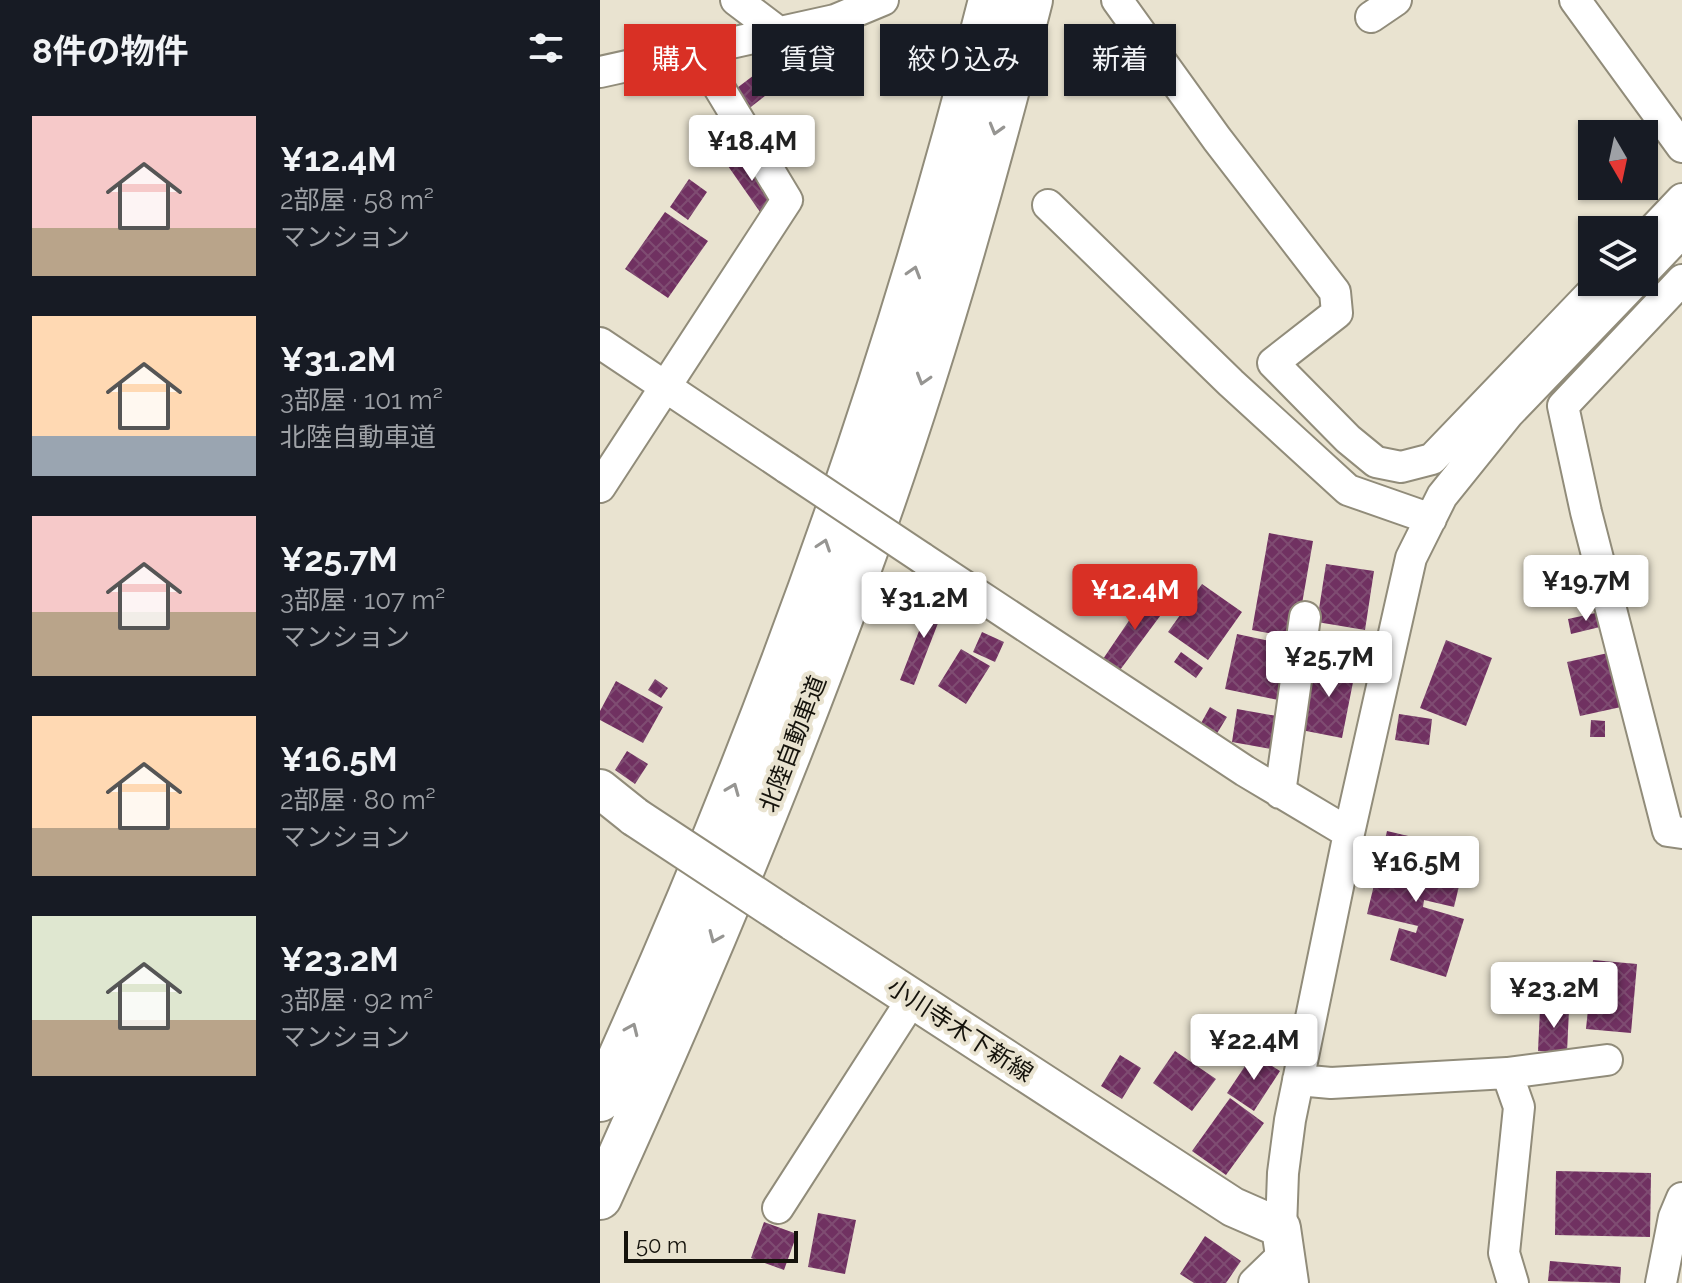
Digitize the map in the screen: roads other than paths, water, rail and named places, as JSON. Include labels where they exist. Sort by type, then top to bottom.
[{"type":"highway","name":"北陸自動車道","points":[[600,1100],[748,754],[827,537],[896,332],[990,0]]},
{"type":"highway","name":"北陸自動車道","points":[[600,1198],[727,910],[798,734],[858,573],[918,395],[972,215],[1031,0]]},
{"type":"main road","name":"小川寺木下新線","points":[[600,789],[635,817],[1233,1207],[1285,1254]]},
{"type":"street","points":[[736,0],[768,24]]},
{"type":"street","points":[[820,24],[883,0]]},
{"type":"street","points":[[1117,0],[1217,139],[1335,292],[1337,313],[1273,363],[1348,439],[1376,462],[1401,467],[1432,459],[1589,296]]},
{"type":"street","points":[[1371,17],[1396,0]]},
{"type":"street","points":[[1575,0],[1682,147]]},
{"type":"street","points":[[600,72],[624,67]]},
{"type":"street","points":[[600,487],[787,200],[724,96]]},
{"type":"street","points":[[1658,224],[1682,199]]},
{"type":"street","points":[[1048,205],[1231,383],[1348,490],[1431,519]]},
{"type":"street","points":[[1658,257],[1682,232]]},
{"type":"street","points":[[1682,280],[1563,406],[1586,512],[1668,831],[1682,833]]},
{"type":"street","points":[[1254,1283],[1285,1254],[1283,1173],[1298,1080],[1349,833],[1411,558],[1442,496],[1508,414],[1622,296]]},
{"type":"street","points":[[600,343],[1280,793],[1349,833]]},
{"type":"street","points":[[1280,793],[1305,617]]},
{"type":"street","points":[[778,1208],[913,998]]},
{"type":"street","points":[[1298,1080],[1331,1083],[1507,1073],[1607,1060]]},
{"type":"street","points":[[1507,1073],[1519,1107],[1504,1253],[1513,1283]]},
{"type":"street","points":[[1661,1283],[1674,1217],[1682,1198]]}]
